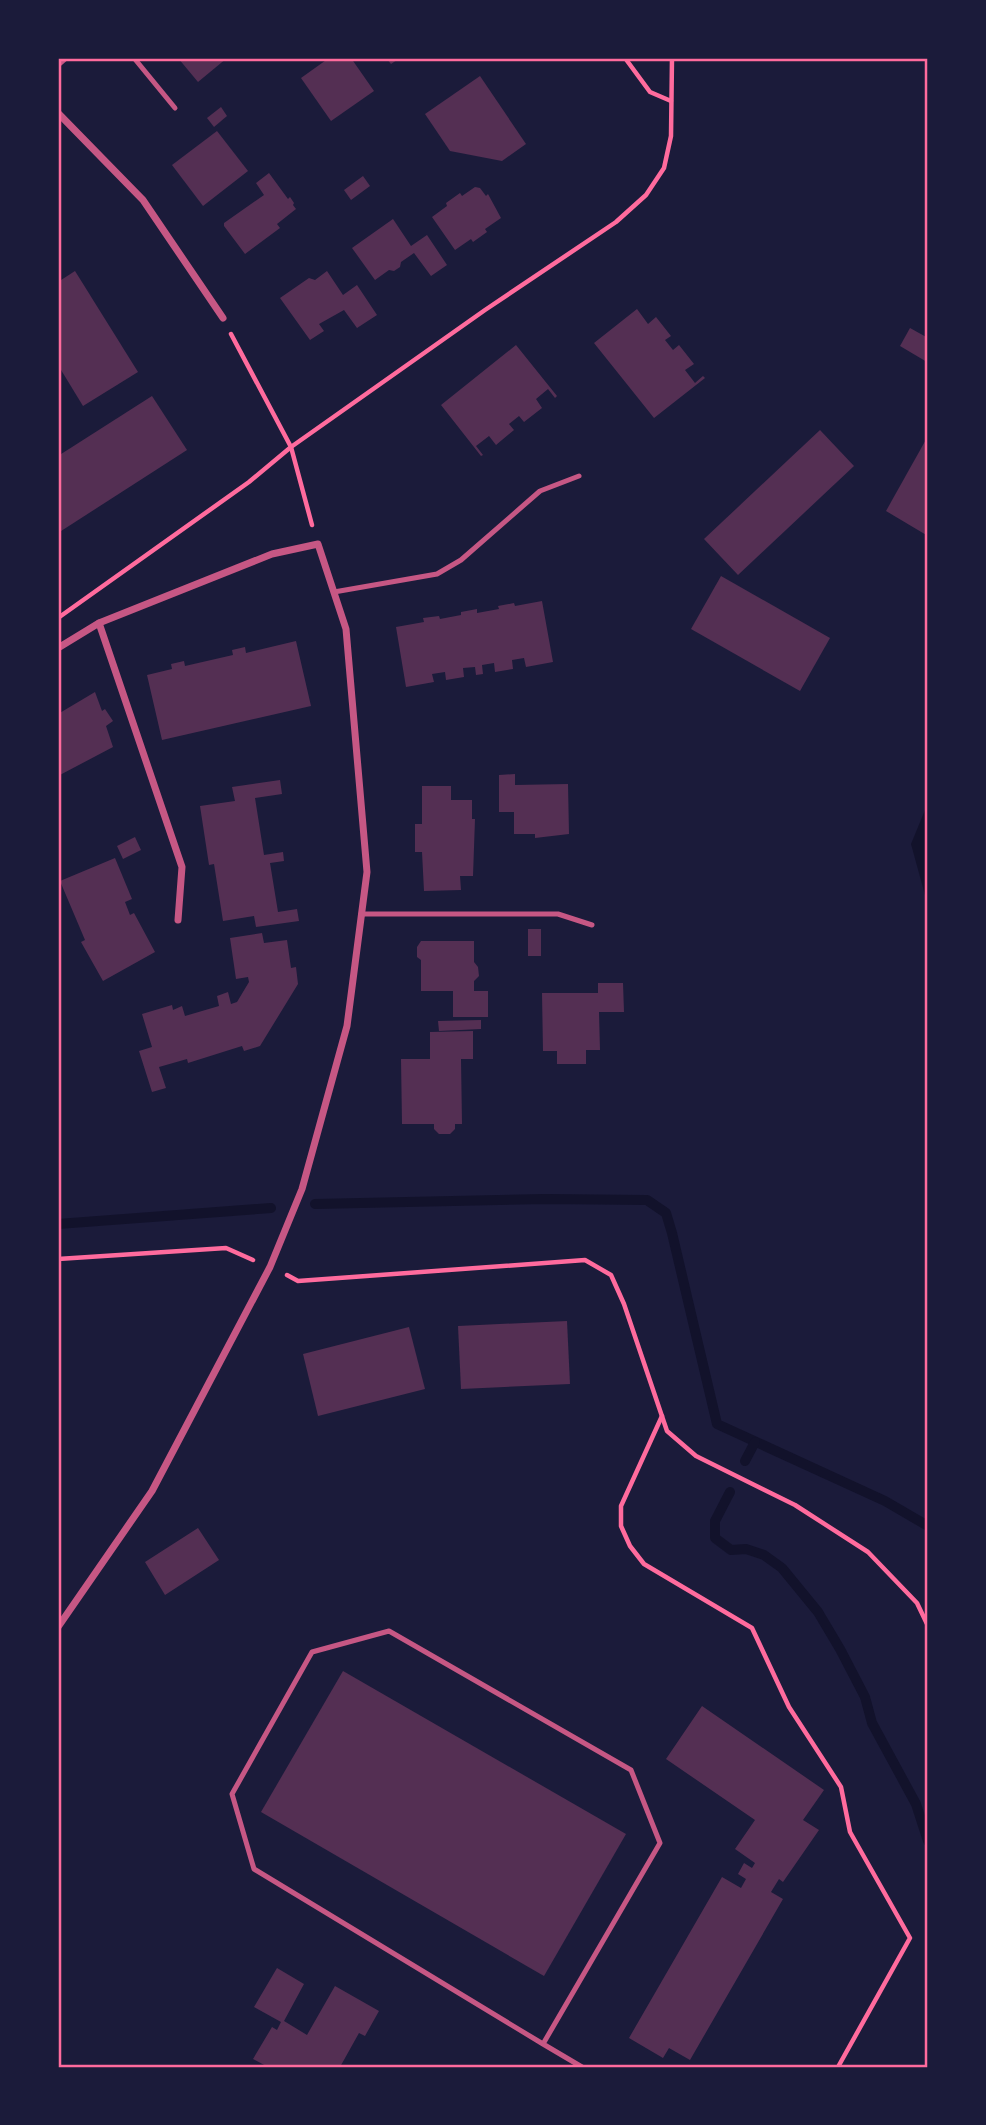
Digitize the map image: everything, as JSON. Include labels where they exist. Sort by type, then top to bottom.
[{"type":"street","points":[[58,113],[143,200],[223,318]]},
{"type":"street","points":[[58,648],[99,623],[272,554],[318,544],[346,629],[367,872],[347,1026],[302,1189],[270,1267],[152,1491],[58,1627]]},
{"type":"street","points":[[99,623],[182,867],[178,920]]},
{"type":"lane","points":[[58,65],[66,58]]},
{"type":"lane","points":[[134,58],[175,108]]},
{"type":"lane","points":[[334,592],[437,574],[461,560],[540,491],[579,476]]},
{"type":"lane","points":[[361,915],[558,914],[592,925]]},
{"type":"lane","points":[[543,2044],[660,1843],[631,1770],[389,1631],[312,1652],[232,1794],[254,1869],[543,2044],[582,2067]]},
{"type":"path","points":[[625,58],[650,92],[671,101]]},
{"type":"path","points":[[58,618],[249,482],[291,447],[485,310],[616,222],[646,195],[664,168],[671,136],[672,58]]},
{"type":"path","points":[[223,318],[291,447],[318,544]]},
{"type":"path","points":[[58,1259],[226,1248],[299,1281],[584,1260],[611,1275],[624,1304],[667,1432],[696,1456],[795,1505],[868,1552],[917,1603],[928,1626]]},
{"type":"path","points":[[662,1415],[621,1506],[621,1526],[630,1546],[644,1564],[752,1628],[789,1707],[841,1787],[850,1832],[910,1938],[838,2067]]},
{"type":"shaded area","points":[[928,809],[928,906],[911,844],[925,810]]},
{"type":"building","points":[[178,58],[227,58],[198,82]]},
{"type":"building","points":[[329,58],[351,58],[374,91],[331,121],[301,78]]},
{"type":"building","points":[[386,58],[400,58],[391,64]]},
{"type":"building","points":[[480,76],[526,144],[502,161],[450,151],[425,114]]},
{"type":"building","points":[[221,107],[227,116],[214,127],[207,118]]},
{"type":"building","points":[[217,131],[248,171],[203,206],[172,165]]},
{"type":"building","points":[[269,173],[288,199],[290,197],[296,209],[277,224],[280,228],[245,254],[224,223],[264,195],[256,183]]},
{"type":"building","points":[[363,176],[370,186],[351,200],[344,190]]},
{"type":"building","points":[[475,187],[480,188],[486,196],[488,194],[501,218],[473,242],[471,239],[455,250],[432,217],[460,193],[462,196]]},
{"type":"building","points":[[393,219],[411,246],[427,235],[447,265],[431,276],[414,253],[401,262],[400,267],[394,271],[389,270],[375,280],[352,248]]},
{"type":"building","points":[[75,271],[138,372],[83,406],[58,365],[58,282]]},
{"type":"building","points":[[327,271],[343,295],[357,285],[377,315],[357,328],[344,310],[319,324],[324,331],[310,340],[280,298],[309,278],[315,280]]},
{"type":"building","points":[[637,309],[648,324],[656,317],[671,336],[665,340],[673,350],[679,345],[694,364],[685,370],[695,383],[703,376],[705,378],[654,418],[594,343]]},
{"type":"building","points":[[910,328],[928,338],[927,362],[900,346]]},
{"type":"building","points":[[516,345],[557,396],[555,398],[548,389],[536,399],[542,408],[524,422],[519,416],[509,424],[514,430],[496,445],[489,436],[476,446],[483,455],[481,456],[441,405]]},
{"type":"building","points":[[152,396],[187,450],[58,533],[58,456]]},
{"type":"building","points":[[820,430],[854,466],[738,575],[704,539]]},
{"type":"building","points":[[928,436],[928,536],[886,511]]},
{"type":"building","points":[[721,576],[830,638],[800,691],[691,629]]},
{"type":"building","points":[[542,601],[553,662],[526,667],[524,658],[512,660],[513,669],[495,672],[494,663],[482,665],[483,674],[476,675],[475,667],[463,668],[464,677],[446,680],[445,672],[432,674],[434,682],[406,687],[396,627],[424,622],[423,618],[439,616],[440,619],[477,609],[477,613],[514,603],[515,606]]},
{"type":"building","points":[[296,641],[311,706],[162,740],[147,675],[172,669],[171,664],[184,661],[185,666],[233,655],[232,650],[245,647],[246,653]]},
{"type":"building","points":[[95,692],[102,711],[105,709],[113,721],[106,726],[113,747],[58,776],[58,714]]},
{"type":"building","points":[[515,774],[515,785],[568,784],[569,834],[535,838],[535,834],[514,834],[514,812],[499,812],[499,775]]},
{"type":"building","points":[[280,780],[282,794],[255,798],[264,855],[283,852],[284,861],[270,863],[278,912],[297,909],[299,921],[256,927],[254,916],[223,921],[214,864],[209,865],[200,806],[235,801],[232,787]]},
{"type":"building","points":[[422,786],[451,786],[451,800],[472,800],[472,819],[475,819],[473,876],[460,876],[461,890],[424,891],[422,852],[415,852],[415,824],[422,824]]},
{"type":"building","points":[[135,837],[141,850],[123,859],[117,846]]},
{"type":"building","points":[[115,858],[132,899],[125,902],[130,915],[134,913],[155,952],[103,981],[81,942],[85,940],[60,881]]},
{"type":"building","points":[[528,929],[541,929],[541,956],[528,956]]},
{"type":"building","points":[[262,933],[264,943],[287,940],[291,968],[296,967],[298,984],[260,1046],[244,1051],[242,1046],[188,1063],[187,1059],[159,1067],[166,1088],[152,1092],[139,1051],[152,1047],[142,1014],[172,1005],[173,1010],[182,1006],[185,1016],[219,1006],[217,996],[228,992],[231,1004],[237,1002],[249,982],[248,977],[236,979],[230,938]]},
{"type":"building","points":[[421,941],[474,941],[474,962],[479,976],[474,981],[474,991],[488,991],[488,1017],[453,1017],[453,991],[421,991],[421,960],[417,957],[417,947]]},
{"type":"building","points":[[598,983],[623,983],[624,1012],[599,1012],[600,1050],[586,1050],[586,1064],[557,1064],[557,1051],[543,1051],[542,993],[598,993]]},
{"type":"building","points":[[481,1020],[481,1029],[439,1031],[438,1021]]},
{"type":"building","points":[[473,1031],[473,1059],[461,1059],[462,1124],[455,1124],[455,1129],[450,1134],[439,1134],[434,1129],[434,1124],[402,1124],[401,1059],[430,1059],[430,1032]]},
{"type":"building","points":[[567,1321],[570,1384],[461,1389],[458,1326]]},
{"type":"building","points":[[409,1327],[425,1389],[318,1416],[303,1354]]},
{"type":"building","points":[[198,1528],[219,1560],[165,1595],[145,1562]]},
{"type":"building","points":[[343,1671],[626,1834],[544,1976],[261,1812]]},
{"type":"building","points":[[702,1706],[824,1790],[803,1820],[819,1830],[783,1882],[779,1879],[771,1892],[783,1899],[690,2060],[669,2048],[663,2058],[629,2038],[722,1877],[741,1888],[746,1879],[738,1874],[744,1863],[752,1868],[755,1863],[735,1849],[755,1820],[666,1759]]},
{"type":"building","points":[[277,1968],[304,1984],[284,2021],[307,2035],[335,1986],[379,2011],[365,2036],[359,2033],[340,2067],[268,2067],[253,2059],[272,2027],[277,2030],[281,2022],[254,2007]]},
{"type":"waterway","points":[[315,1204],[545,1199],[647,1200],[666,1213],[717,1424],[885,1501],[928,1526]]},
{"type":"waterway","points":[[58,1224],[271,1208]]},
{"type":"waterway","points":[[745,1461],[755,1442]]},
{"type":"waterway","points":[[730,1492],[715,1521],[715,1538],[731,1550],[746,1549],[764,1555],[782,1568],[818,1612],[865,1697],[872,1723],[916,1804],[928,1841]]}]
